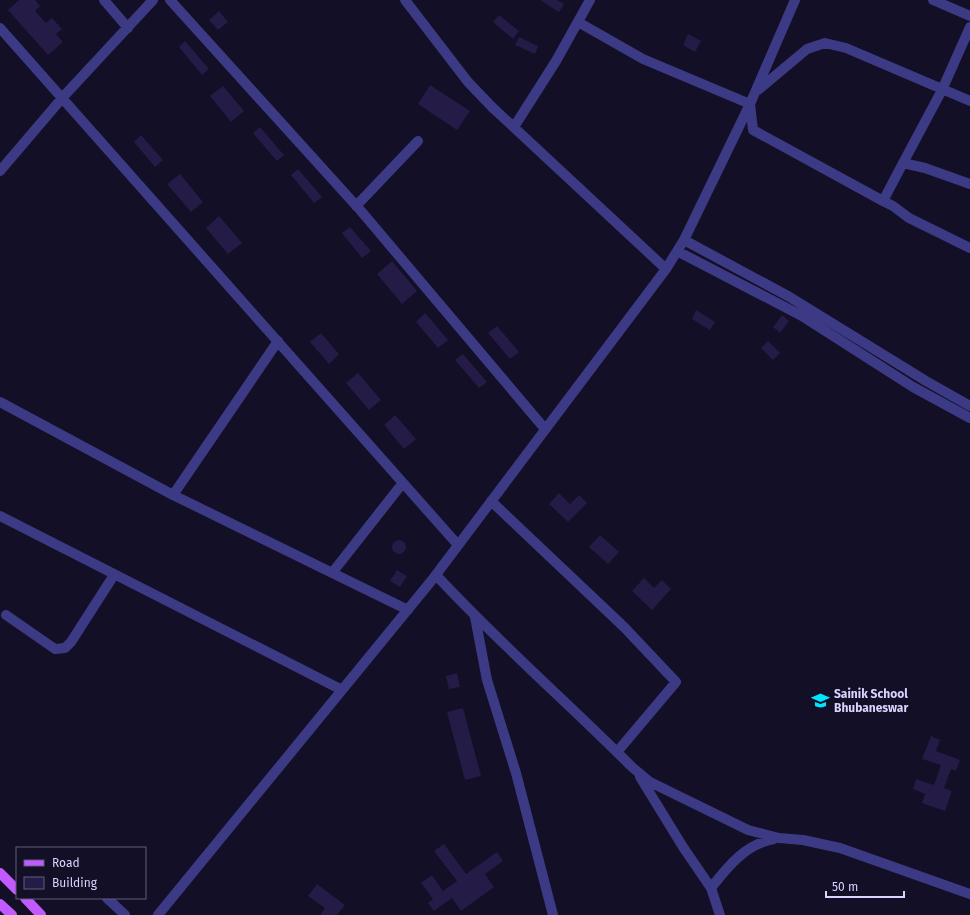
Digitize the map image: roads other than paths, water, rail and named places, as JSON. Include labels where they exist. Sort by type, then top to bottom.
[{"type":"main road","points":[[0,873],[16,889]]},
{"type":"main road","points":[[25,899],[41,915]]},
{"type":"main road","points":[[0,904],[12,915]]},
{"type":"street","points":[[104,0],[128,28]]},
{"type":"street","points":[[0,171],[63,98],[153,0]]},
{"type":"street","points":[[170,0],[356,206],[545,429]]},
{"type":"street","points":[[405,0],[468,82],[666,269]]},
{"type":"street","points":[[158,915],[408,610],[666,269],[684,240],[750,104],[795,0]]},
{"type":"street","points":[[934,0],[970,16]]},
{"type":"street","points":[[514,127],[556,61],[578,22],[587,1]]},
{"type":"street","points":[[578,22],[643,59],[750,104]]},
{"type":"street","points":[[883,201],[942,90],[970,27]]},
{"type":"street","points":[[0,28],[278,341],[402,484],[458,545]]},
{"type":"street","points":[[755,93],[807,49],[825,43],[846,48],[970,101]]},
{"type":"street","points":[[750,104],[753,130],[893,206],[909,218],[970,248]]},
{"type":"street","points":[[356,206],[418,141]]},
{"type":"street","points":[[903,163],[925,168],[970,184]]},
{"type":"street","points":[[684,240],[788,296],[926,381],[970,406]]},
{"type":"street","points":[[677,251],[802,316],[913,387],[970,418]]},
{"type":"street","points":[[173,495],[278,341]]},
{"type":"street","points":[[0,402],[173,495],[408,610]]},
{"type":"street","points":[[332,573],[402,484]]},
{"type":"street","points":[[491,501],[624,627],[676,682],[617,752]]},
{"type":"street","points":[[0,516],[114,575],[154,593],[342,690]]},
{"type":"street","points":[[436,574],[475,617],[650,782],[742,827],[779,838],[803,840],[840,848],[970,894]]},
{"type":"street","points":[[6,615],[55,648],[65,648],[71,642],[114,575]]},
{"type":"street","points":[[475,617],[487,680],[516,773],[553,915]]},
{"type":"street","points":[[637,771],[683,847],[711,888],[720,915]]},
{"type":"street","points":[[711,888],[741,854],[762,841],[779,838]]},
{"type":"street","points":[[108,899],[125,915]]},
{"type":"place","name":"Sainik School Bhubaneswar","points":[[821,701]]}]
